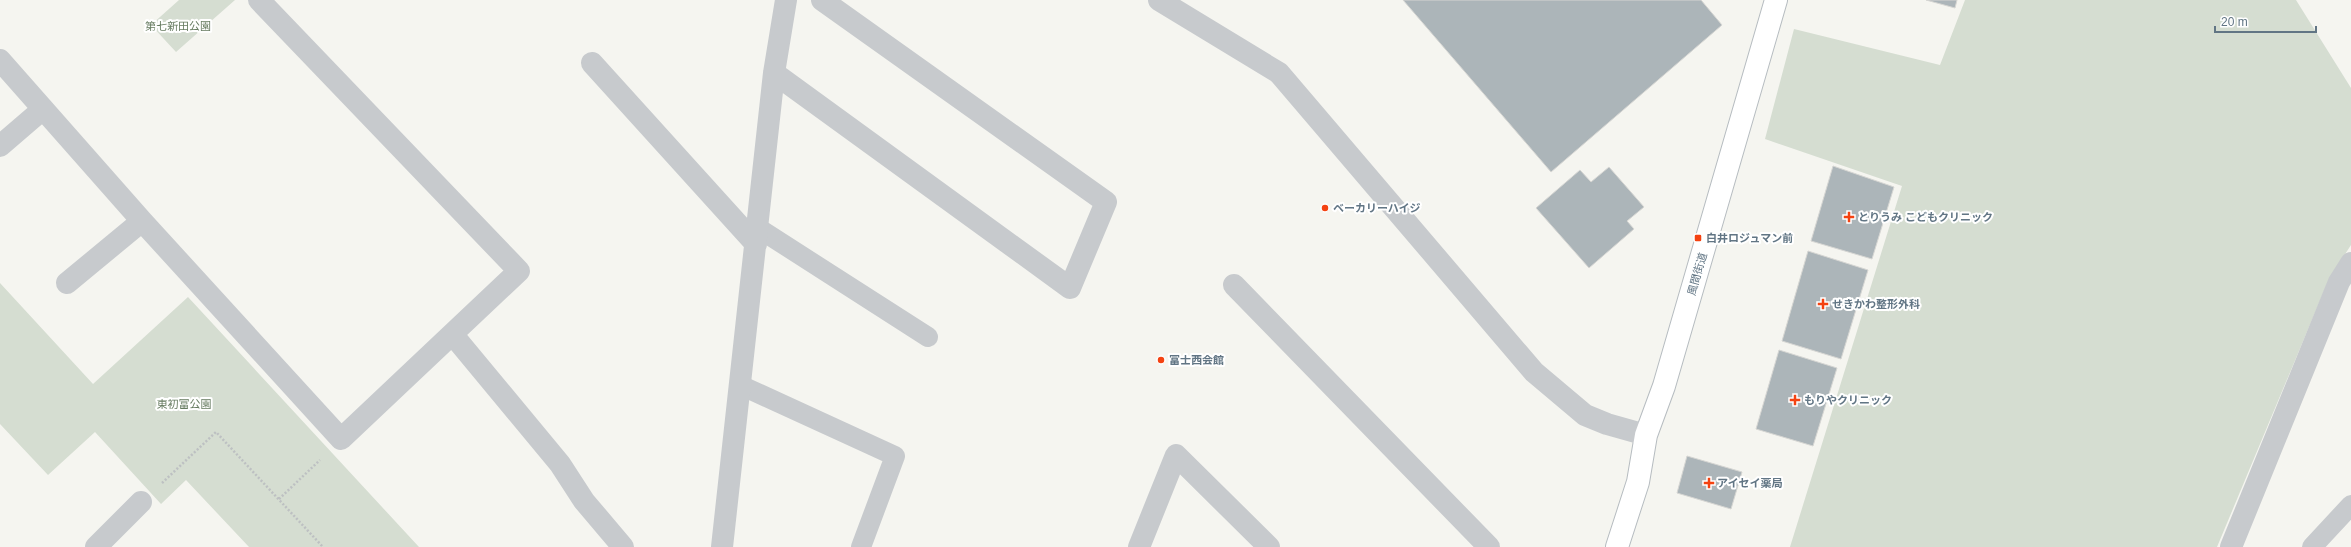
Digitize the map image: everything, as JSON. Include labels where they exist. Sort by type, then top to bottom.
[{"type":"street","points":[[0,60],[142,221],[341,439],[453,335],[519,271],[259,0]]},
{"type":"street","points":[[722,547],[774,73],[786,0]]},
{"type":"street","points":[[774,73],[1070,288],[1106,202],[822,0]]},
{"type":"street","points":[[1159,0],[1279,73],[1534,372],[1585,414],[1607,424],[1646,435]]},
{"type":"street","name":"風間街道","points":[[1617,547],[1638,482],[1646,435],[1664,386],[1776,0]]},
{"type":"street","points":[[592,63],[757,236]]},
{"type":"street","points":[[0,146],[43,109]]},
{"type":"street","points":[[67,283],[142,221]]},
{"type":"street","points":[[2231,547],[2338,282],[2351,264]]},
{"type":"street","points":[[1234,285],[1489,547]]},
{"type":"street","points":[[453,335],[560,464],[584,501],[623,547]]},
{"type":"street","points":[[1139,547],[1176,455],[1269,547]]},
{"type":"street","points":[[96,547],[141,502]]},
{"type":"lane","points":[[757,236],[928,336]]},
{"type":"lane","points":[[740,386],[895,456],[861,547]]},
{"type":"lane","points":[[2312,547],[2351,505]]},
{"type":"path","points":[[141,502],[216,432],[323,547]]},
{"type":"path","points":[[279,499],[341,439]]},
{"type":"green space","name":"第七新田公園","points":[[179,0],[235,0],[176,52],[151,25]]},
{"type":"green space","points":[[1965,0],[2296,0],[2351,88],[2351,245],[2329,279],[2217,547],[1790,547],[1902,186],[1765,139],[1794,29],[1940,65]]},
{"type":"green space","name":"東初富公園","points":[[0,283],[93,384],[188,297],[419,547],[249,547],[186,480],[161,504],[95,432],[48,475],[0,424]]},
{"type":"building","points":[[1403,0],[1701,0],[1722,25],[1551,172]]},
{"type":"building","points":[[1926,0],[1957,0],[1955,8]]},
{"type":"building","points":[[1833,166],[1894,187],[1872,259],[1811,241]]},
{"type":"building","points":[[1609,167],[1644,207],[1627,221],[1634,229],[1589,268],[1536,208],[1580,170],[1591,182]]},
{"type":"building","points":[[1808,251],[1868,270],[1841,359],[1782,341]]},
{"type":"building","points":[[1779,350],[1837,368],[1813,446],[1756,429]]},
{"type":"building","points":[[1687,456],[1742,472],[1731,509],[1677,493]]},
{"type":"place","name":"ベーカリーハイジ","points":[[1325,208]]},
{"type":"place","name":"とりうみ こどもクリニック","points":[[1849,217]]},
{"type":"place","name":"白井ロジュマン前","points":[[1698,238]]},
{"type":"place","name":"せきかわ整形外科","points":[[1823,304]]},
{"type":"place","name":"冨士西会館","points":[[1161,360]]},
{"type":"place","name":"もりやクリニック","points":[[1795,400]]},
{"type":"place","name":"アイセイ薬局","points":[[1709,483]]}]
